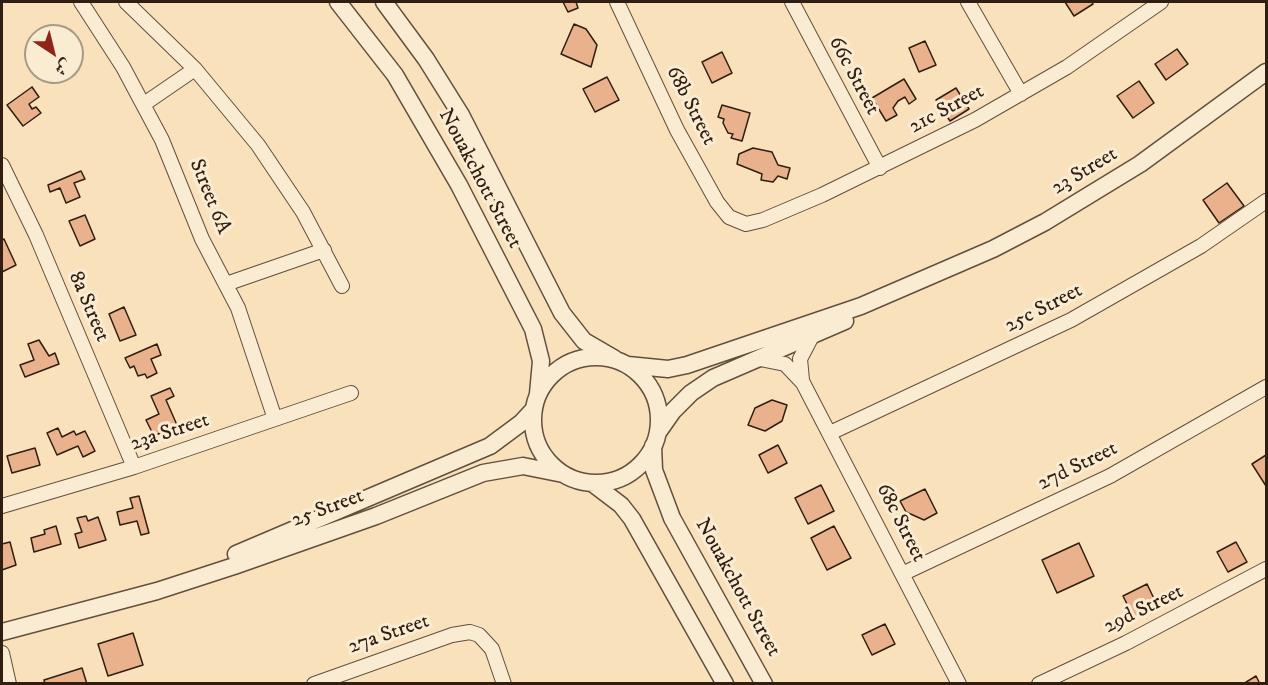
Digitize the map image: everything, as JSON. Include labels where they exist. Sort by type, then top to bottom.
[{"type":"street","name":"Street 6A","points":[[81,2],[144,104],[175,168],[205,244],[242,320],[275,419]]},
{"type":"street","points":[[126,2],[195,69],[274,166],[342,285]]},
{"type":"street","name":"Nouakchott Street","points":[[338,2],[395,75],[429,129],[533,329],[541,361],[536,401]]},
{"type":"street","name":"Nouakchott Street","points":[[384,2],[426,59],[461,115],[562,313],[584,341],[622,362]]},
{"type":"street","name":"68b Street","points":[[617,2],[677,130],[722,210],[737,222]]},
{"type":"street","name":"66c Street","points":[[792,2],[880,168]]},
{"type":"street","points":[[968,2],[1021,94]]},
{"type":"street","name":"21c Street","points":[[737,222],[746,224],[763,220],[880,168],[1021,94],[1093,50],[1154,3]]},
{"type":"street","points":[[144,104],[195,69]]},
{"type":"street","name":"23 Street","points":[[656,439],[673,411],[713,378],[811,338],[907,291],[912,286],[993,249],[1096,192],[1184,135],[1266,72]]},
{"type":"street","name":"8a Street","points":[[2,165],[36,235],[134,467]]},
{"type":"street","name":"25c Street","points":[[830,433],[1071,320],[1201,246],[1266,201]]},
{"type":"street","points":[[226,284],[324,250]]},
{"type":"street","name":"23 Street","points":[[622,362],[668,369],[687,365],[756,339],[834,316],[904,286],[912,286]]},
{"type":"street","name":"68c Street","points":[[803,382],[800,359],[811,338]]},
{"type":"street","points":[[592,483],[607,482],[628,473],[645,459],[656,439],[659,416],[650,387],[622,362],[585,358],[570,362],[546,381],[536,401],[533,423],[539,446],[551,464],[563,474],[592,483],[614,498],[632,519],[725,684]]},
{"type":"street","name":"68c Street","points":[[760,359],[785,364],[803,382],[959,684]]},
{"type":"street","name":"27d Street","points":[[902,574],[1110,476],[1266,387]]},
{"type":"street","name":"23a Street","points":[[2,506],[134,467],[351,393]]},
{"type":"street","name":"25 Street","points":[[106,603],[245,551],[490,446],[507,436],[536,401]]},
{"type":"street","name":"Nouakchott Street","points":[[656,439],[654,470],[672,518],[764,684]]},
{"type":"street","name":"25 Street","points":[[2,632],[174,586],[309,540],[483,473],[523,466],[563,474]]},
{"type":"street","name":"29d Street","points":[[1039,684],[1136,638],[1266,569]]},
{"type":"street","name":"27a Street","points":[[314,684],[461,632],[479,635],[492,649],[504,684]]},
{"type":"street","points":[[2,653],[8,684]]},
{"type":"street","points":[[2,672],[8,684]]},
{"type":"building","points":[[563,2],[576,2],[578,8],[568,12]]},
{"type":"building","points":[[1065,2],[1092,2],[1093,4],[1074,16]]},
{"type":"building","points":[[574,24],[586,29],[597,45],[591,67],[561,54]]},
{"type":"building","points":[[925,41],[936,65],[919,72],[909,48]]},
{"type":"building","points":[[1177,49],[1188,64],[1166,80],[1155,64]]},
{"type":"building","points":[[722,52],[732,73],[712,83],[702,62]]},
{"type":"building","points":[[607,77],[619,100],[595,112],[583,89]]},
{"type":"building","points":[[904,79],[916,99],[909,104],[905,97],[898,101],[893,108],[897,115],[886,121],[872,98]]},
{"type":"building","points":[[1139,81],[1154,103],[1133,118],[1117,96]]},
{"type":"building","points":[[32,87],[39,97],[29,104],[32,109],[36,107],[41,113],[23,126],[7,105]]},
{"type":"building","points":[[956,88],[969,109],[950,121],[936,100]]},
{"type":"building","points":[[722,105],[750,113],[742,141],[731,138],[733,134],[728,133],[723,123],[724,119],[718,117]]},
{"type":"building","points":[[753,148],[772,152],[778,165],[790,168],[787,179],[778,176],[773,182],[761,180],[762,174],[737,164],[739,154]]},
{"type":"building","points":[[81,171],[85,179],[74,183],[80,197],[66,203],[60,188],[50,192],[48,185]]},
{"type":"building","points":[[1227,183],[1244,206],[1219,223],[1203,200]]},
{"type":"building","points":[[85,215],[95,239],[80,246],[69,221]]},
{"type":"building","points":[[4,239],[16,265],[2,272],[2,240]]},
{"type":"building","points":[[124,307],[136,335],[120,341],[109,314]]},
{"type":"building","points":[[39,340],[49,356],[55,353],[59,364],[25,377],[20,365],[34,360],[28,344]]},
{"type":"building","points":[[157,344],[161,355],[151,359],[157,373],[147,378],[145,374],[138,376],[134,366],[130,368],[125,358]]},
{"type":"building","points":[[170,388],[174,396],[166,400],[177,425],[154,436],[146,420],[159,414],[151,396]]},
{"type":"building","points":[[772,400],[787,405],[782,421],[765,431],[748,425],[755,408]]},
{"type":"building","points":[[58,428],[62,437],[74,431],[76,435],[85,431],[95,451],[83,457],[78,446],[57,455],[47,433]]},
{"type":"building","points":[[778,445],[787,463],[768,473],[759,455]]},
{"type":"building","points":[[35,448],[40,465],[12,473],[7,456]]},
{"type":"building","points":[[1266,455],[1266,486],[1252,464]]},
{"type":"building","points":[[821,485],[834,511],[808,524],[795,498]]},
{"type":"building","points":[[925,489],[937,513],[924,520],[906,512],[900,501]]},
{"type":"building","points":[[139,496],[149,533],[141,535],[137,521],[120,525],[117,512],[133,508],[130,498]]},
{"type":"building","points":[[86,516],[88,521],[98,517],[106,540],[79,548],[75,534],[82,532],[77,518]]},
{"type":"building","points":[[56,526],[61,544],[34,552],[31,538],[45,534],[44,530]]},
{"type":"building","points":[[834,526],[851,558],[827,570],[811,538]]},
{"type":"building","points":[[10,542],[16,565],[2,570],[2,544]]},
{"type":"building","points":[[1236,542],[1247,562],[1228,572],[1217,552]]},
{"type":"building","points":[[1079,543],[1094,576],[1057,593],[1042,560]]},
{"type":"building","points":[[1147,584],[1158,607],[1134,618],[1123,596]]},
{"type":"building","points":[[885,624],[895,644],[872,655],[862,635]]},
{"type":"building","points":[[133,633],[143,665],[108,676],[98,644]]},
{"type":"building","points":[[82,668],[87,684],[45,684],[44,680]]},
{"type":"building","points":[[1256,676],[1260,684],[1243,684]]}]
